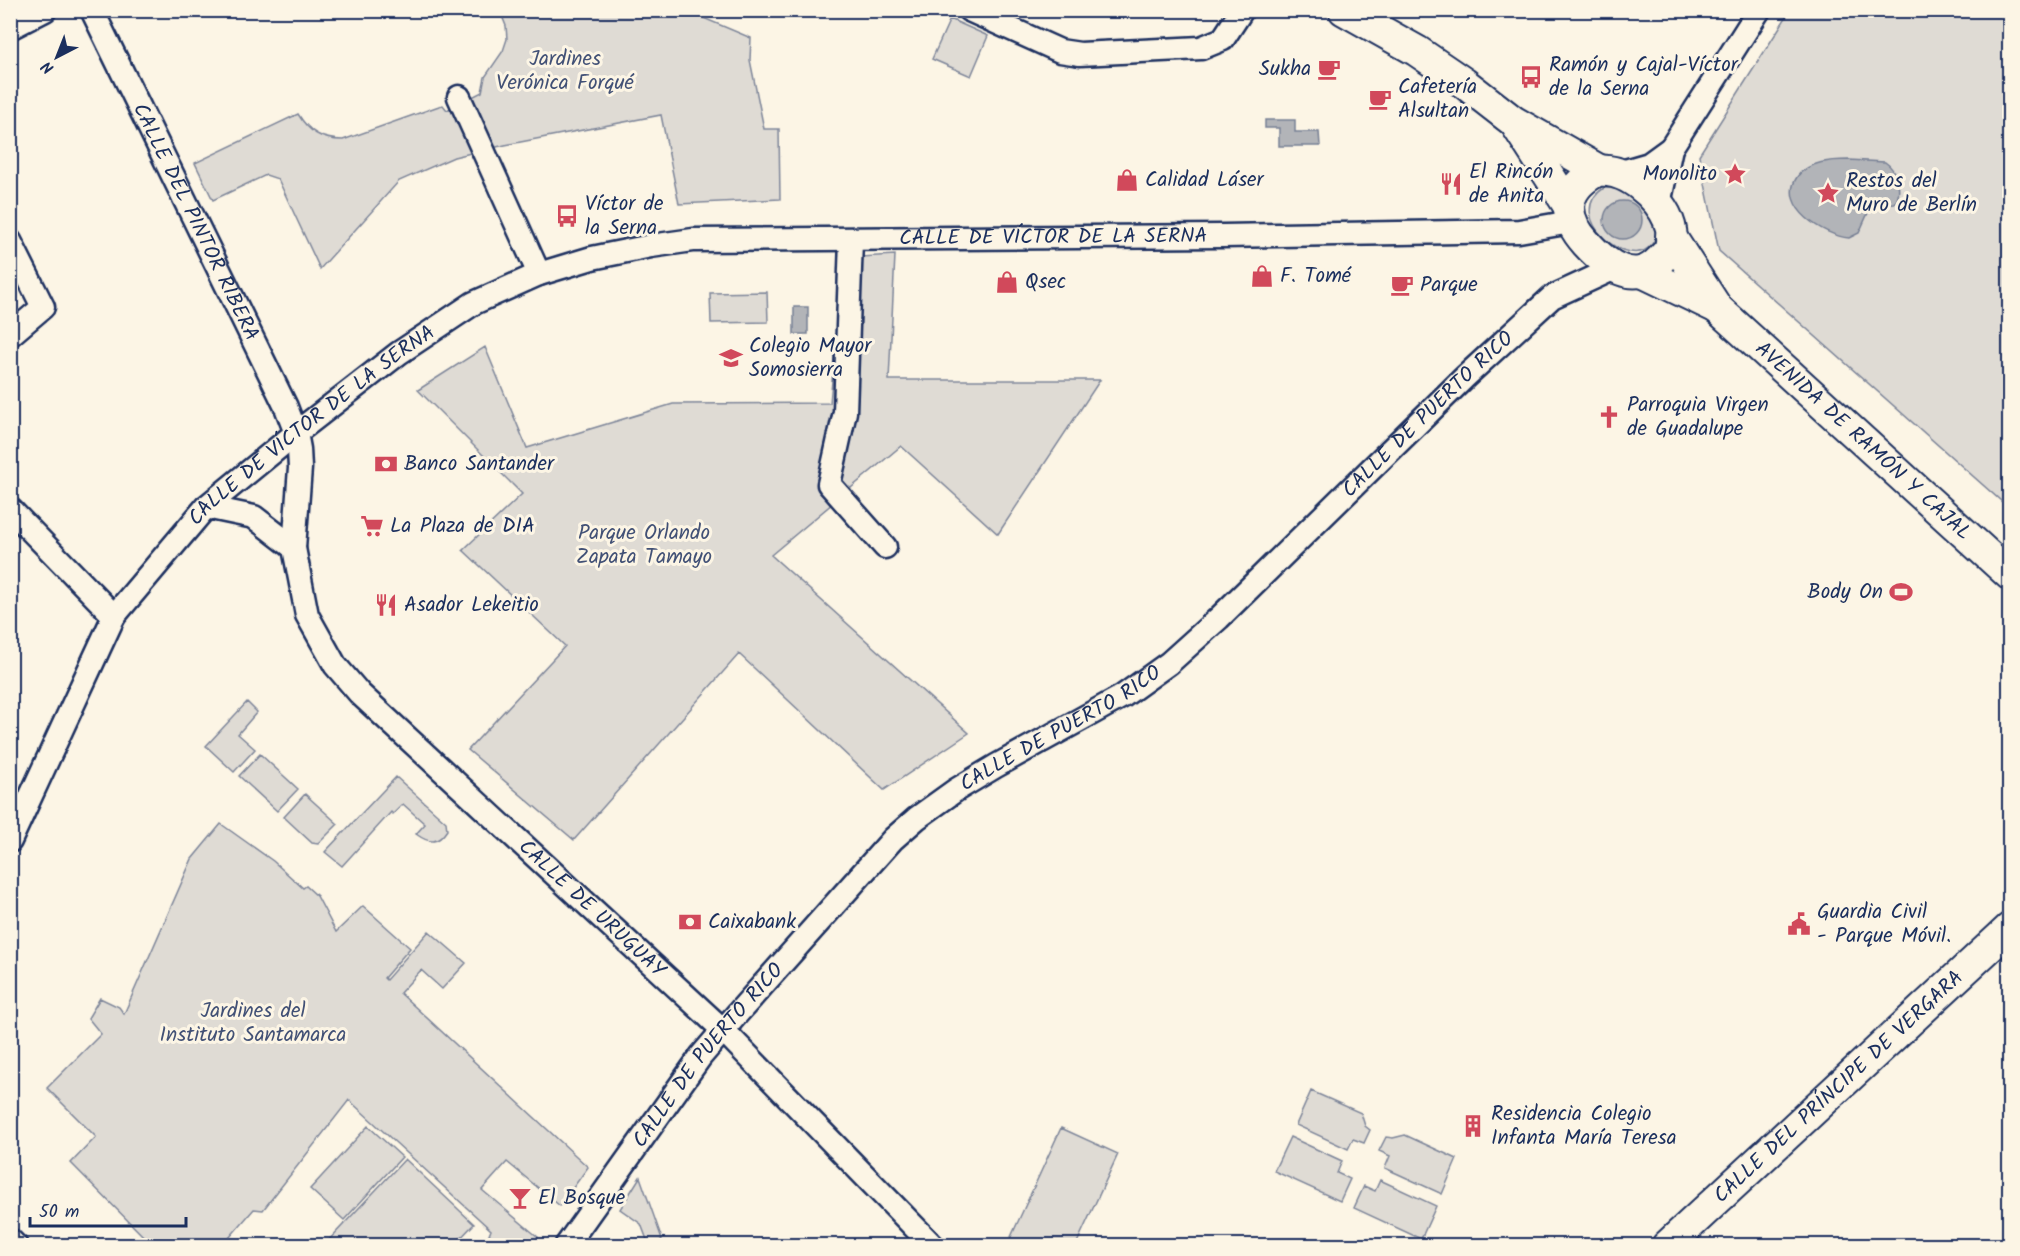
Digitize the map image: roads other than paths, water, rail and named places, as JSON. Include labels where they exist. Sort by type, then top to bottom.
[{"type":"main road","points":[[1360,14],[1445,70],[1513,121],[1646,189],[1668,219],[1671,237],[1668,251],[1654,266],[1628,270],[1599,258],[1580,236],[1570,213],[1513,121]]},
{"type":"main road","points":[[1570,213],[1575,188],[1585,178],[1609,172]]},
{"type":"main road","name":"AVENIDA DE RAMÓN Y CAJAL","points":[[1671,237],[1717,308],[2010,575]]},
{"type":"main road","name":"AVENIDA DE RAMÓN Y CAJAL","points":[[1628,270],[1717,308]]},
{"type":"main road","name":"CALLE DEL PRÍNCIPE DE VERGARA","points":[[1667,1245],[2010,928]]},
{"type":"street","points":[[10,28],[45,10]]},
{"type":"street","name":"CALLE DEL PINTOR RIBERA","points":[[92,10],[286,407],[296,432]]},
{"type":"street","points":[[969,10],[1060,51],[1080,54],[1201,48],[1223,39],[1242,10]]},
{"type":"street","points":[[1659,204],[1671,148],[1759,10]]},
{"type":"street","points":[[459,97],[539,274]]},
{"type":"street","points":[[1609,172],[1649,164],[1671,148]]},
{"type":"street","name":"CALLE DE VÍCTOR DE LA SERNA","points":[[10,841],[114,616],[206,507],[296,432],[399,353],[474,303],[539,274],[592,258],[693,240],[1223,237],[1519,231],[1570,213]]},
{"type":"street","points":[[851,240],[845,412],[829,484],[885,547]]},
{"type":"street","points":[[10,241],[43,307],[10,335]]},
{"type":"street","name":"CALLE DE PUERTO RICO","points":[[566,1245],[701,1056],[893,839],[917,818],[996,766],[1123,696],[1169,663],[1219,618],[1465,377],[1552,297],[1628,270]]},
{"type":"street","name":"CALLE DE URUGUAY","points":[[296,432],[300,468],[294,548],[308,615],[335,665],[360,694],[723,1030],[933,1245]]},
{"type":"street","points":[[206,507],[254,517],[294,548]]},
{"type":"street","points":[[10,509],[114,616]]},
{"type":"street","points":[[10,1240],[16,1245]]},
{"type":"place","name":"Sukha","points":[[1329,69]]},
{"type":"place","name":"Ramón y Cajal-Víctor de la Serna","points":[[1531,77]]},
{"type":"place","name":"Cafetería Alsultan","points":[[1380,99]]},
{"type":"place","name":"Monolito","points":[[1735,174]]},
{"type":"place","name":"Calidad Láser","points":[[1127,180]]},
{"type":"place","name":"El Rincón de Anita","points":[[1451,184]]},
{"type":"place","name":"Restos del Muro de Berlín","points":[[1828,193]]},
{"type":"place","name":"Víctor de la Serna","points":[[567,216]]},
{"type":"place","name":"F. Tomé","points":[[1262,276]]},
{"type":"place","name":"Qsec","points":[[1007,282]]},
{"type":"place","name":"Parque","points":[[1402,285]]},
{"type":"place","name":"Colegio Mayor Somosierra","points":[[731,358]]},
{"type":"place","name":"Parroquia Virgen de Guadalupe","points":[[1609,417]]},
{"type":"place","name":"Banco Santander","points":[[386,464]]},
{"type":"place","name":"La Plaza de DIA","points":[[372,526]]},
{"type":"place","name":"Body On","points":[[1901,592]]},
{"type":"place","name":"Asador Lekeitio","points":[[386,605]]},
{"type":"place","name":"Caixabank","points":[[690,922]]},
{"type":"place","name":"Guardia Civil - Parque Móvil.","points":[[1799,924]]},
{"type":"place","name":"Residencia Colegio Infanta María Teresa","points":[[1473,1126]]},
{"type":"place","name":"El Bosque","points":[[520,1198]]},
{"type":"park label","name":"Jardines Verónica Forqué","points":[[565,71]]},
{"type":"park label","name":"Parque Orlando Zapata Tamayo","points":[[644,545]]},
{"type":"park label","name":"Jardines del Instituto Santamarca","points":[[253,1023]]}]
